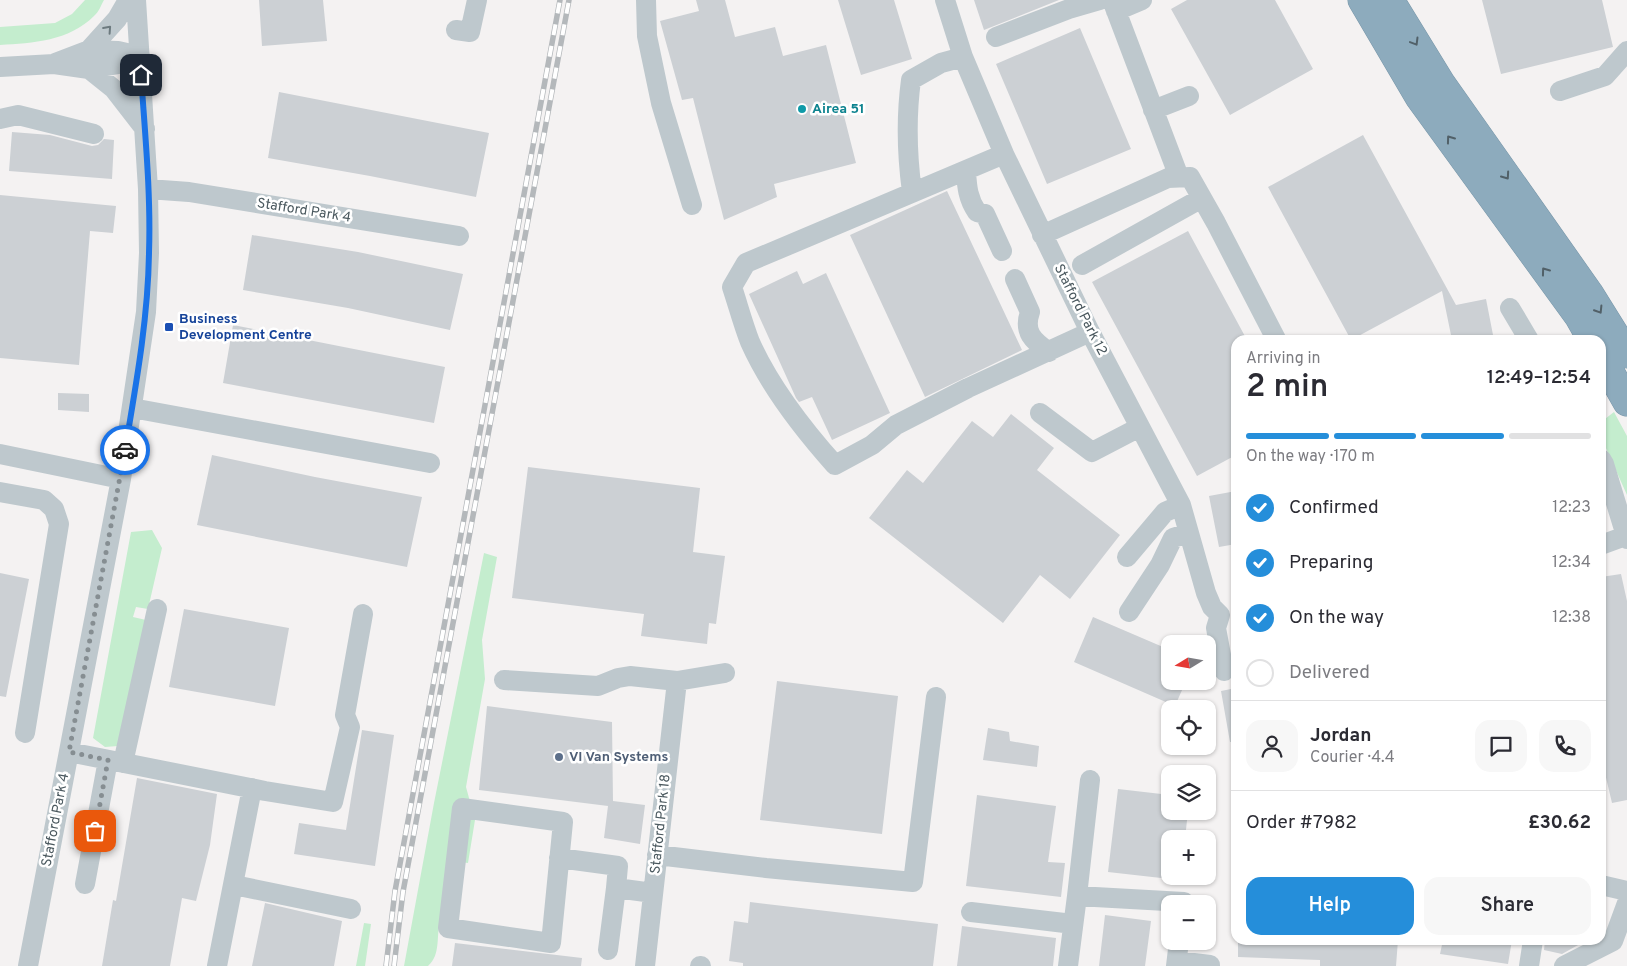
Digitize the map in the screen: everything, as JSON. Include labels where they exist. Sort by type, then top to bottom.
[{"type":"highway","points":[[1362,0],[1419,97],[1578,316],[1589,335]]},
{"type":"highway","points":[[1390,0],[1440,83],[1589,293],[1627,354]]},
{"type":"highway","points":[[1606,365],[1627,402]]},
{"type":"street","points":[[89,60],[128,0]]},
{"type":"street","name":"Stafford Park 4","points":[[28,966],[121,479],[146,312],[149,253],[148,189],[136,0]]},
{"type":"street","points":[[456,30],[470,32],[477,0]]},
{"type":"street","points":[[646,0],[646,36],[661,103],[692,205]]},
{"type":"street","name":"Stafford Park 12","points":[[945,0],[963,57],[1004,154],[1042,236],[1181,505],[1206,593],[1212,607],[1228,616],[1216,628],[1224,671]]},
{"type":"street","points":[[996,37],[1069,9],[1142,0]]},
{"type":"street","points":[[1110,4],[1154,110],[1179,177]]},
{"type":"street","points":[[0,67],[89,60],[118,51],[140,56]]},
{"type":"street","points":[[1560,91],[1605,76],[1627,51]]},
{"type":"street","points":[[912,192],[908,162],[908,104],[911,80],[941,63],[963,57]]},
{"type":"street","points":[[89,60],[145,130]]},
{"type":"street","points":[[1154,110],[1189,96]]},
{"type":"street","points":[[0,119],[18,116],[94,134]]},
{"type":"street","points":[[1004,154],[966,172],[912,192],[746,263],[732,287],[750,342],[775,389],[817,445],[835,465],[872,445],[896,425],[968,388],[1090,332]]},
{"type":"street","points":[[966,172],[967,191],[970,202],[977,212],[985,214],[1002,251]]},
{"type":"street","points":[[1042,236],[1168,178],[1190,177],[1274,335]]},
{"type":"street","name":"Stafford Park 4","points":[[148,189],[199,194],[459,236]]},
{"type":"street","points":[[1082,265],[1202,198]]},
{"type":"street","points":[[1015,280],[1030,312],[1027,321],[1031,337],[1036,344],[1049,352]]},
{"type":"street","points":[[1510,308],[1526,335]]},
{"type":"street","points":[[132,408],[430,462]]},
{"type":"street","points":[[1040,413],[1092,452],[1140,427]]},
{"type":"street","points":[[0,454],[121,479]]},
{"type":"street","points":[[1606,471],[1626,538],[1606,544]]},
{"type":"street","points":[[0,492],[44,500],[54,509],[59,524],[25,733]]},
{"type":"street","points":[[1127,557],[1164,512],[1181,505]]},
{"type":"street","points":[[1129,612],[1160,565],[1173,538],[1188,533]]},
{"type":"street","points":[[85,884],[157,609]]},
{"type":"street","points":[[69,752],[259,790],[333,802],[350,727],[345,715],[364,614]]},
{"type":"street","points":[[504,680],[598,686],[618,678],[630,676],[676,681],[725,673]]},
{"type":"street","name":"Stafford Park 18","points":[[645,966],[676,681]]},
{"type":"street","points":[[658,856],[913,882],[936,697]]},
{"type":"street","points":[[1068,966],[1090,780]]},
{"type":"street","points":[[217,966],[234,884],[259,790]]},
{"type":"street","points":[[462,808],[563,822],[559,858],[551,943],[448,928],[462,808]]},
{"type":"street","points":[[559,858],[618,866],[608,950]]},
{"type":"street","points":[[234,884],[351,909]]},
{"type":"street","points":[[1606,887],[1627,891]]},
{"type":"street","points":[[616,888],[653,893]]},
{"type":"street","points":[[1077,896],[1161,901]]},
{"type":"street","points":[[1606,945],[1613,941],[1627,902]]},
{"type":"street","points":[[972,912],[1073,924]]},
{"type":"street","points":[[1529,966],[1532,945]]},
{"type":"street","points":[[1564,966],[1605,945]]},
{"type":"street","points":[[1177,956],[1210,965]]},
{"type":"green space","points":[[85,0],[104,0],[96,14],[73,31],[38,42],[0,45],[0,27],[55,23],[72,14]]},
{"type":"green space","points":[[1614,412],[1627,436],[1627,495],[1606,448],[1606,418]]},
{"type":"green space","points":[[152,530],[162,548],[148,609],[136,607],[133,617],[146,620],[118,746],[105,747],[93,738],[131,532]]},
{"type":"green space","points":[[484,553],[497,557],[482,640],[485,679],[466,787],[475,820],[468,863],[460,862],[440,922],[435,956],[432,962],[428,966],[404,966],[434,803]]},
{"type":"green space","points":[[364,923],[371,924],[365,966],[356,966]]},
{"type":"building","points":[[259,0],[323,0],[327,41],[262,46]]},
{"type":"building","points":[[696,0],[725,0],[735,37],[775,27],[783,56],[826,45],[856,163],[774,184],[777,197],[724,220],[693,98],[682,100],[660,21],[699,11]]},
{"type":"building","points":[[838,0],[894,0],[912,59],[861,75]]},
{"type":"building","points":[[974,0],[1059,0],[984,30]]},
{"type":"building","points":[[1187,0],[1275,0],[1313,69],[1230,115],[1171,9]]},
{"type":"building","points":[[1482,0],[1602,0],[1613,47],[1501,74]]},
{"type":"building","points":[[1080,28],[1131,149],[1047,184],[996,64]]},
{"type":"building","points":[[279,92],[489,133],[476,197],[268,158]]},
{"type":"building","points":[[12,132],[50,135],[92,146],[98,145],[104,139],[114,140],[112,179],[9,171]]},
{"type":"building","points":[[1363,135],[1456,305],[1486,299],[1493,335],[1451,335],[1442,291],[1360,335],[1348,335],[1268,187]]},
{"type":"building","points":[[947,191],[1022,350],[925,397],[850,235]]},
{"type":"building","points":[[0,195],[116,206],[113,233],[90,231],[79,365],[0,358]]},
{"type":"building","points":[[1188,231],[1244,335],[1231,335],[1231,458],[1197,476],[1092,282]]},
{"type":"building","points":[[252,235],[358,252],[463,274],[450,330],[348,308],[243,290]]},
{"type":"building","points":[[797,271],[803,284],[826,273],[890,413],[832,440],[812,397],[799,402],[796,398],[749,294]]},
{"type":"building","points":[[233,325],[445,367],[434,423],[223,383]]},
{"type":"building","points":[[58,393],[89,394],[89,412],[58,410]]},
{"type":"building","points":[[1011,414],[1054,448],[1037,470],[1120,535],[1070,599],[1040,575],[1003,623],[869,518],[907,470],[923,483],[972,421],[993,437]]},
{"type":"building","points":[[212,455],[422,497],[407,567],[197,525]]},
{"type":"building","points":[[528,467],[700,488],[693,552],[725,556],[716,624],[709,623],[707,644],[641,636],[644,614],[512,598]]},
{"type":"building","points":[[1231,492],[1231,545],[1219,547],[1209,496]]},
{"type":"building","points":[[0,573],[29,579],[6,697],[0,696]]},
{"type":"building","points":[[1621,574],[1627,601],[1627,800],[1612,803],[1606,778],[1606,576]]},
{"type":"building","points":[[184,609],[289,628],[275,706],[169,687]]},
{"type":"building","points":[[1093,617],[1161,646],[1161,690],[1182,690],[1178,700],[1161,700],[1074,662]]},
{"type":"building","points":[[777,681],[898,696],[882,834],[760,820]]},
{"type":"building","points":[[1231,689],[1231,742],[1230,742],[1221,691]]},
{"type":"building","points":[[487,706],[612,722],[613,801],[645,805],[640,844],[604,838],[608,806],[479,790]]},
{"type":"building","points":[[988,728],[1009,732],[1010,741],[1039,746],[1037,767],[983,760]]},
{"type":"building","points":[[362,730],[394,735],[375,866],[294,854],[299,823],[346,830]]},
{"type":"building","points":[[137,778],[217,794],[210,845],[196,901],[182,898],[170,966],[102,966],[113,900],[116,901]]},
{"type":"building","points":[[1118,789],[1161,794],[1161,820],[1187,820],[1186,830],[1161,830],[1161,878],[1108,872]]},
{"type":"building","points":[[977,795],[1056,806],[1048,862],[1065,863],[1061,897],[966,886]]},
{"type":"building","points":[[750,902],[938,924],[933,966],[743,966],[743,963],[729,961],[734,921],[748,923]]},
{"type":"building","points":[[265,903],[342,921],[334,966],[252,966]]},
{"type":"building","points":[[1105,915],[1151,921],[1145,966],[1099,966]]},
{"type":"building","points":[[962,926],[1056,938],[1053,966],[957,966]]},
{"type":"building","points":[[455,943],[582,958],[581,966],[452,966]]},
{"type":"building","points":[[1238,945],[1398,945],[1396,966],[1320,966],[1320,960],[1238,957]]},
{"type":"building","points":[[1442,945],[1511,945],[1508,964],[1440,954]]},
{"type":"building","points":[[1544,945],[1578,945],[1562,954],[1544,950]]},
{"type":"railway","points":[[386,966],[395,891],[560,0]]},
{"type":"railway","points":[[394,966],[403,892],[569,0]]},
{"type":"way so far","points":[[95,831],[108,760],[69,752],[125,450]]},
{"type":"place","name":"Airea 51","points":[[802,109]]},
{"type":"place","name":"Business Development Centre","points":[[169,327]]},
{"type":"place","name":"VI Van Systems","points":[[559,757]]},
{"type":"route","points":[[125,450],[146,312],[149,253],[148,189],[141,75]]}]
